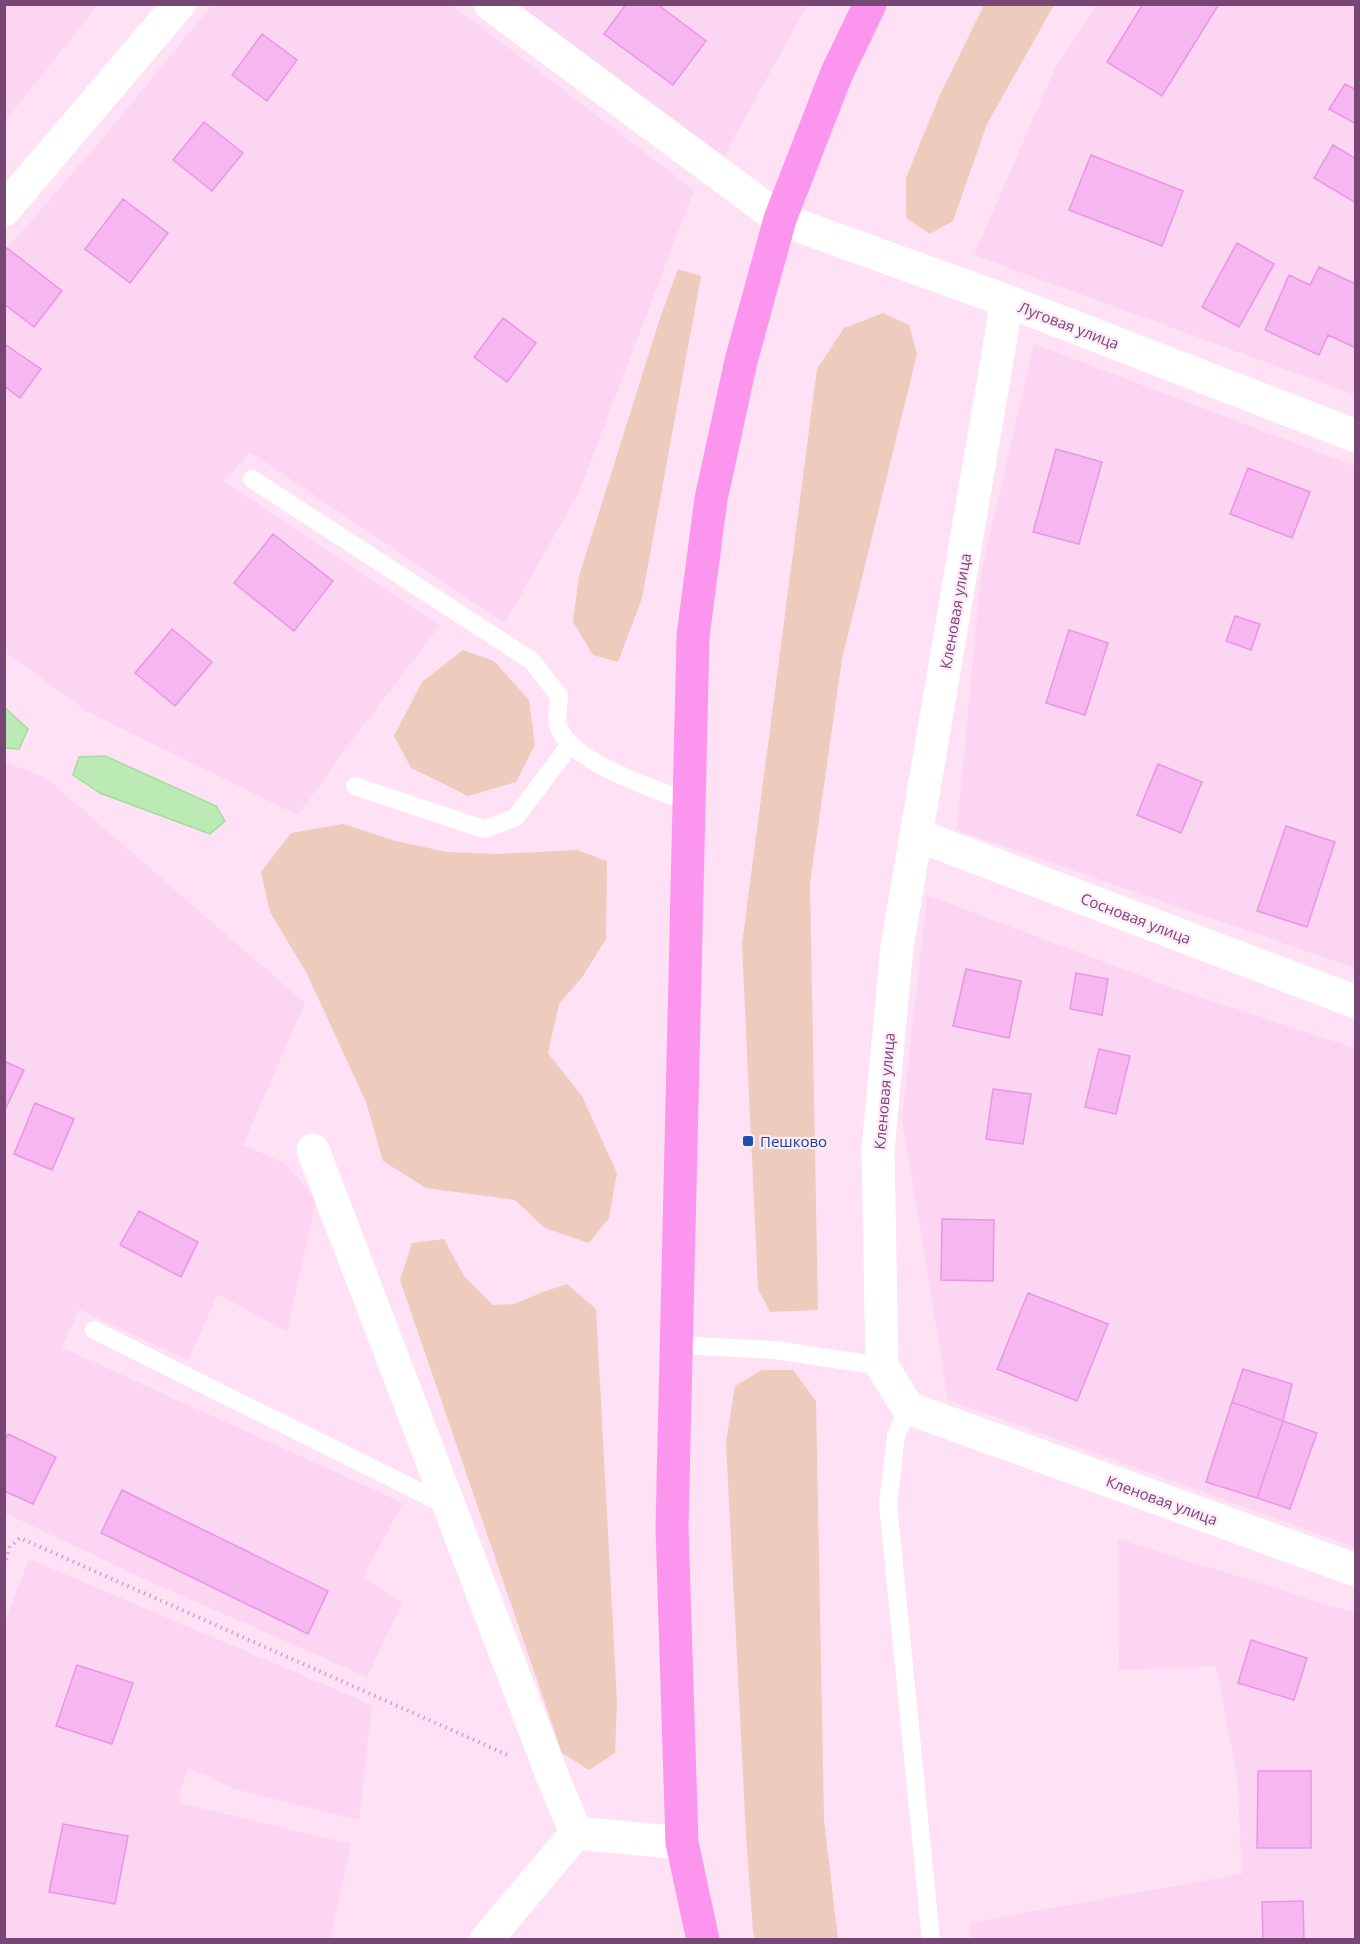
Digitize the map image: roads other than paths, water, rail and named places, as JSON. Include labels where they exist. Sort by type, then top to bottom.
[{"type":"highway","points":[[703,1940],[682,1843],[672,1527],[693,636],[711,499],[741,361],[780,219],[836,75],[870,4]]},
{"type":"street","points":[[4,210],[179,4]]},
{"type":"street","name":"Луговая улица","points":[[490,4],[780,219],[1007,301],[1356,436]]},
{"type":"street","name":"Кленовая улица","points":[[882,1366],[878,1149],[897,947],[1007,301]]},
{"type":"street","name":"Сосновая улица","points":[[917,834],[1356,1002]]},
{"type":"street","points":[[313,1150],[576,1833]]},
{"type":"street","points":[[882,1366],[908,1408]]},
{"type":"street","name":"Кленовая улица","points":[[908,1408],[1356,1569]]},
{"type":"street","points":[[576,1833],[682,1843]]},
{"type":"street","points":[[486,1940],[576,1833]]},
{"type":"lane","points":[[252,479],[532,661],[559,696],[558,726],[570,745],[621,777],[689,802]]},
{"type":"lane","points":[[355,786],[484,829],[515,818],[570,745]]},
{"type":"lane","points":[[94,1330],[450,1508]]},
{"type":"lane","points":[[676,1345],[775,1350],[882,1366]]},
{"type":"lane","points":[[908,1408],[896,1436],[888,1504],[931,1940]]},
{"type":"place","name":"Пешково","points":[[748,1141]]}]
